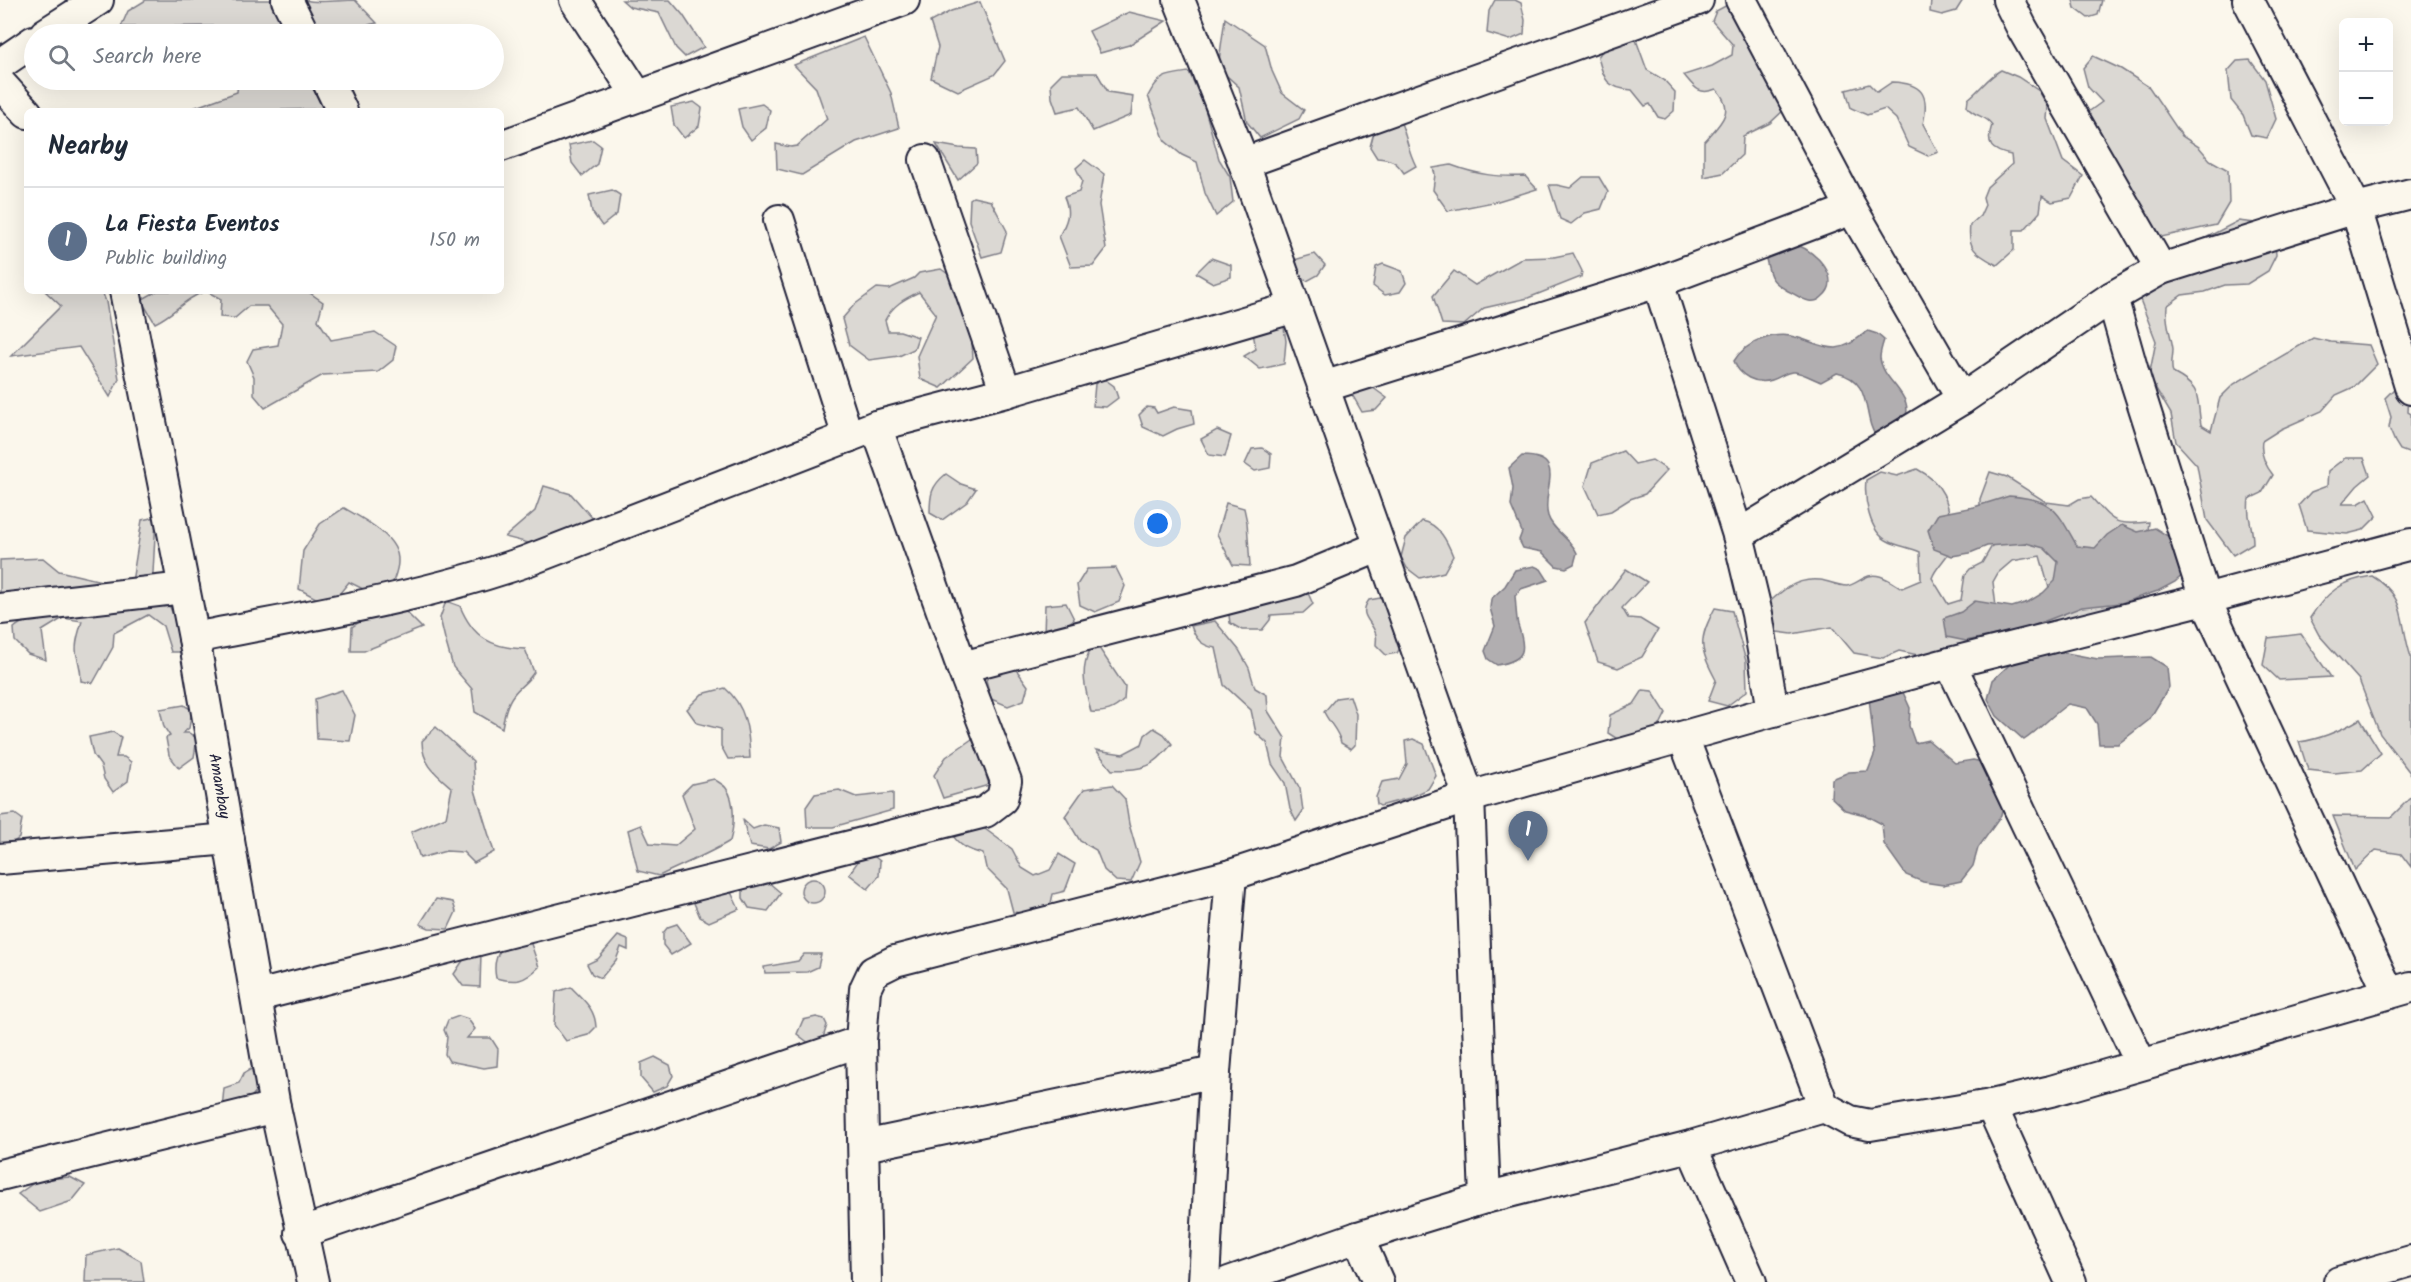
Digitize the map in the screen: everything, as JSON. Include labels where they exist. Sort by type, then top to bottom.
[{"type":"street","points":[[61,24],[98,0]]},
{"type":"street","points":[[287,0],[299,24]]},
{"type":"street","points":[[575,0],[637,95]]},
{"type":"street","points":[[504,146],[865,7],[904,0]]},
{"type":"street","points":[[1179,0],[1244,163],[1378,547],[1469,797],[1485,1198]]},
{"type":"street","points":[[1244,163],[1698,0]]},
{"type":"street","points":[[1741,0],[1852,209],[1962,399]]},
{"type":"street","points":[[2008,0],[2161,269]]},
{"type":"street","points":[[2248,0],[2356,208],[2411,389]]},
{"type":"street","points":[[0,64],[24,48]]},
{"type":"street","points":[[0,83],[24,110]]},
{"type":"street","points":[[332,90],[341,108]]},
{"type":"street","points":[[925,160],[1006,392]]},
{"type":"street","points":[[1738,535],[1962,399],[2112,297],[2161,269],[2356,208],[2411,194]]},
{"type":"street","points":[[1323,387],[1658,282],[1852,209]]},
{"type":"street","points":[[779,220],[848,437]]},
{"type":"street","points":[[1658,282],[1738,535],[1756,614],[1773,711]]},
{"type":"street","name":"Amambay","points":[[126,294],[194,638],[275,1107],[300,1233],[313,1282]]},
{"type":"street","points":[[1683,737],[1824,1107],[1850,1120],[1870,1125],[1991,1105],[2400,990],[2205,599],[2136,382],[2112,297]]},
{"type":"street","points":[[194,638],[416,594],[470,581],[876,426],[1006,392],[1295,307]]},
{"type":"street","points":[[257,996],[985,812],[1002,799],[1006,781],[962,667],[876,426]]},
{"type":"street","points":[[865,1282],[861,1041],[865,989],[873,972],[896,961],[1231,875],[1469,797],[1773,711],[2411,544]]},
{"type":"street","points":[[962,667],[1296,581],[1378,547]]},
{"type":"street","points":[[0,609],[184,588]]},
{"type":"street","points":[[1950,663],[2141,1064]]},
{"type":"street","points":[[0,859],[229,839]]},
{"type":"street","points":[[1204,1282],[1215,1072],[1231,875]]},
{"type":"street","points":[[300,1233],[861,1041]]},
{"type":"street","points":[[864,1146],[1215,1072]]},
{"type":"street","points":[[1991,1105],[2071,1282]]},
{"type":"street","points":[[0,1175],[275,1107]]},
{"type":"street","points":[[1229,1282],[1358,1237],[1485,1198],[1691,1146],[1824,1107]]},
{"type":"street","points":[[1691,1146],[1751,1282]]},
{"type":"street","points":[[1358,1237],[1378,1282]]},
{"type":"street","points":[[2339,1282],[2411,1261]]},
{"type":"shaded area","points":[[146,0],[306,0],[322,2],[355,0],[377,23],[122,24],[128,11]]},
{"type":"shaded area","points":[[622,0],[670,0],[704,47],[685,57],[676,48],[659,13],[630,7]]},
{"type":"shaded area","points":[[1495,0],[1515,0],[1521,3],[1525,20],[1524,34],[1510,40],[1487,33],[1489,11]]},
{"type":"shaded area","points":[[1931,0],[1963,0],[1956,11],[1942,15],[1930,12]]},
{"type":"shaded area","points":[[2073,0],[2102,0],[2098,15],[2088,18],[2075,8]]},
{"type":"shaded area","points":[[980,2],[1005,61],[994,75],[958,91],[931,78],[938,47],[930,22],[951,11]]},
{"type":"shaded area","points":[[1731,3],[1786,108],[1770,123],[1743,136],[1742,155],[1723,173],[1704,177],[1704,142],[1724,117],[1725,104],[1716,89],[1701,91],[1694,87],[1684,75],[1712,66],[1732,55],[1733,45],[1712,21],[1716,11]]},
{"type":"shaded area","points":[[1129,12],[1166,21],[1129,45],[1100,53],[1089,31]]},
{"type":"shaded area","points":[[1225,18],[1265,45],[1272,71],[1282,93],[1304,110],[1299,119],[1260,138],[1247,122],[1239,87],[1218,68]]},
{"type":"shaded area","points":[[864,37],[891,93],[899,128],[856,142],[802,175],[777,169],[776,144],[797,146],[827,119],[816,88],[794,65]]},
{"type":"shaded area","points":[[1635,37],[1647,70],[1664,80],[1675,92],[1674,111],[1665,119],[1658,117],[1650,104],[1645,106],[1632,90],[1612,85],[1602,72],[1598,57],[1602,51]]},
{"type":"shaded area","points":[[2093,56],[2121,69],[2149,87],[2182,136],[2199,147],[2210,160],[2228,170],[2229,203],[2216,225],[2157,238],[2087,113],[2102,102],[2088,87],[2083,68]]},
{"type":"shaded area","points":[[2250,60],[2265,80],[2276,119],[2267,138],[2251,135],[2243,115],[2231,100],[2228,71],[2237,61]]},
{"type":"shaded area","points":[[2001,70],[2018,77],[2039,91],[2048,107],[2047,119],[2063,161],[2083,176],[2071,198],[2052,202],[2042,196],[2040,212],[2024,230],[2014,230],[2014,250],[1997,265],[1984,258],[1972,246],[1970,225],[1980,216],[1985,205],[1983,197],[1987,187],[2012,164],[2011,155],[1999,152],[1992,146],[1989,138],[1992,125],[1987,119],[1973,113],[1967,107],[1968,99]]},
{"type":"shaded area","points":[[1189,72],[1203,102],[1219,159],[1230,177],[1233,202],[1216,216],[1205,193],[1197,162],[1182,155],[1165,141],[1148,96],[1164,77]]},
{"type":"shaded area","points":[[1062,73],[1097,73],[1108,92],[1133,96],[1131,115],[1093,131],[1079,107],[1057,112],[1052,98],[1051,84]]},
{"type":"shaded area","points":[[1892,82],[1910,85],[1921,92],[1925,105],[1923,124],[1938,152],[1928,156],[1909,147],[1896,119],[1885,109],[1867,115],[1851,108],[1846,90],[1869,84],[1877,92]]},
{"type":"shaded area","points":[[237,90],[335,90],[343,108],[193,108]]},
{"type":"shaded area","points":[[694,102],[702,108],[699,126],[684,138],[674,125],[671,107]]},
{"type":"shaded area","points":[[762,104],[770,110],[766,128],[751,140],[742,127],[738,109]]},
{"type":"shaded area","points":[[1389,120],[1401,123],[1416,166],[1404,173],[1393,161],[1377,158],[1370,147],[1374,132]]},
{"type":"shaded area","points":[[593,140],[601,146],[597,164],[582,176],[572,163],[569,145]]},
{"type":"shaded area","points":[[936,144],[976,149],[977,163],[958,180]]},
{"type":"shaded area","points":[[1085,160],[1104,174],[1099,205],[1106,249],[1093,266],[1071,267],[1059,236],[1067,217],[1064,197],[1079,192],[1082,181],[1076,168]]},
{"type":"shaded area","points":[[1451,165],[1487,175],[1525,176],[1537,189],[1498,201],[1448,211],[1433,190],[1435,174],[1433,168]]},
{"type":"shaded area","points":[[1583,177],[1599,177],[1608,192],[1601,209],[1585,213],[1571,224],[1560,219],[1549,185],[1570,188]]},
{"type":"shaded area","points":[[612,190],[620,195],[617,214],[602,226],[592,212],[589,195]]},
{"type":"shaded area","points":[[973,197],[991,201],[1007,231],[1001,252],[982,257],[969,221],[970,199]]},
{"type":"shaded area","points":[[2238,221],[2264,224],[2275,243],[2276,255],[2268,271],[2247,284],[2225,285],[2205,292],[2182,295],[2167,306],[2167,323],[2173,349],[2173,373],[2194,389],[2198,400],[2201,425],[2211,431],[2220,398],[2234,384],[2313,338],[2330,342],[2369,345],[2377,364],[2354,387],[2336,395],[2322,411],[2281,429],[2262,441],[2264,459],[2273,475],[2262,493],[2249,499],[2248,511],[2253,543],[2233,555],[2207,520],[2197,465],[2176,442],[2171,414],[2149,377],[2156,341],[2129,271],[2194,244]]},
{"type":"shaded area","points":[[1797,245],[1819,259],[1829,274],[1828,290],[1816,300],[1804,299],[1782,288],[1772,278],[1769,271],[1766,259],[1778,247]]},
{"type":"shaded area","points":[[1573,253],[1582,271],[1581,277],[1528,298],[1484,308],[1464,325],[1442,324],[1433,296],[1454,271],[1475,285],[1523,258],[1554,257]]},
{"type":"shaded area","points":[[1315,254],[1325,265],[1318,275],[1307,281],[1294,275],[1294,260]]},
{"type":"shaded area","points":[[1211,258],[1231,265],[1231,277],[1213,283],[1196,273]]},
{"type":"shaded area","points":[[1383,264],[1402,271],[1406,283],[1400,292],[1385,295],[1373,286],[1376,267]]},
{"type":"shaded area","points":[[941,269],[968,288],[973,358],[941,388],[920,379],[917,356],[936,314],[919,292],[899,303],[885,320],[888,331],[900,331],[918,337],[914,349],[899,356],[869,360],[849,345],[842,319],[854,305],[877,288],[889,289],[914,278],[919,273]]},
{"type":"shaded area","points":[[48,294],[103,294],[119,379],[110,397],[79,347],[11,356],[61,306]]},
{"type":"shaded area","points":[[152,294],[200,294],[155,323],[141,300]]},
{"type":"shaded area","points":[[212,294],[311,294],[323,302],[318,320],[331,340],[375,332],[396,346],[393,360],[378,372],[323,375],[265,408],[254,395],[254,377],[247,361],[253,349],[278,345],[282,324],[267,306],[249,306],[235,318],[220,317],[221,299]]},
{"type":"shaded area","points":[[1283,321],[1286,341],[1284,364],[1260,369],[1244,356],[1256,349],[1253,333]]},
{"type":"shaded area","points":[[1868,331],[1884,340],[1880,356],[1883,367],[1907,406],[1902,425],[1879,440],[1873,432],[1862,392],[1849,377],[1837,373],[1821,382],[1792,372],[1772,380],[1760,381],[1744,375],[1734,361],[1745,348],[1769,337],[1800,338],[1825,347],[1836,348],[1849,344]]},
{"type":"shaded area","points":[[1103,378],[1114,386],[1118,398],[1106,407],[1093,406],[1095,384]]},
{"type":"shaded area","points":[[1365,382],[1387,398],[1376,410],[1362,412],[1349,389]]},
{"type":"shaded area","points":[[2402,388],[2409,394],[2411,454],[2400,450],[2389,428],[2391,417],[2385,398],[2394,389]]},
{"type":"shaded area","points":[[1147,407],[1154,408],[1157,413],[1174,407],[1192,410],[1194,424],[1163,436],[1143,427],[1139,415]]},
{"type":"shaded area","points":[[1217,430],[1231,436],[1225,457],[1209,455],[1201,439]]},
{"type":"shaded area","points":[[1262,448],[1271,454],[1270,468],[1255,471],[1245,464],[1252,449]]},
{"type":"shaded area","points":[[1623,451],[1635,464],[1652,460],[1667,470],[1645,494],[1630,499],[1611,511],[1598,514],[1585,486],[1592,463]]},
{"type":"shaded area","points":[[1522,456],[1537,458],[1545,462],[1549,468],[1548,516],[1553,526],[1577,553],[1574,564],[1566,568],[1556,566],[1542,552],[1523,548],[1519,540],[1522,532],[1511,506],[1513,488],[1509,468]]},
{"type":"shaded area","points":[[2345,458],[2364,458],[2370,475],[2342,504],[2358,504],[2368,498],[2377,516],[2363,530],[2347,534],[2307,530],[2299,505],[2311,492],[2327,486],[2328,471]]},
{"type":"shaded area","points":[[1917,469],[1926,474],[1939,487],[1949,511],[1952,546],[1932,578],[1948,604],[1961,600],[1965,575],[1970,569],[1982,563],[1992,546],[1980,510],[1980,499],[1990,472],[2007,477],[2046,502],[2069,505],[2079,499],[2091,497],[2115,520],[2128,523],[2149,522],[2148,530],[2131,541],[2117,588],[2117,609],[2069,622],[2037,624],[2049,588],[2040,556],[2012,561],[1998,573],[1993,582],[1997,615],[1989,636],[1969,645],[1936,654],[1918,655],[1899,651],[1883,658],[1854,653],[1832,627],[1792,634],[1777,632],[1757,614],[1785,589],[1810,580],[1847,586],[1874,575],[1883,577],[1902,588],[1921,580],[1920,552],[1892,543],[1876,530],[1869,514],[1866,488],[1866,480],[1880,472],[1897,476]]},
{"type":"shaded area","points":[[946,474],[961,484],[976,489],[967,502],[942,520],[930,513],[930,501],[934,487]]},
{"type":"shaded area","points":[[544,486],[571,494],[604,531],[571,554],[505,537],[535,511]]},
{"type":"shaded area","points":[[2009,496],[2036,500],[2052,508],[2077,546],[2095,548],[2107,535],[2122,525],[2138,532],[2155,528],[2171,538],[2189,569],[2175,582],[2158,591],[2121,603],[2082,607],[2024,629],[1966,641],[1947,637],[1944,618],[1961,612],[1975,601],[2012,607],[2028,602],[2043,593],[2055,581],[2058,562],[2044,548],[2026,543],[1987,546],[1970,553],[1952,556],[1934,549],[1928,530],[1938,514],[1974,507]]},
{"type":"shaded area","points":[[1226,503],[1244,508],[1250,566],[1233,565],[1217,534]]},
{"type":"shaded area","points":[[344,508],[370,523],[387,537],[397,553],[397,568],[392,585],[369,592],[349,582],[340,593],[323,602],[299,589],[303,551],[320,524]]},
{"type":"shaded area","points":[[156,517],[152,591],[0,607],[0,560],[43,558],[59,571],[131,588],[142,520]]},
{"type":"shaded area","points":[[1422,521],[1438,529],[1453,556],[1444,572],[1420,578],[1407,568],[1401,557],[1406,538]]},
{"type":"shaded area","points":[[1534,566],[1541,569],[1548,580],[1521,589],[1515,596],[1522,652],[1514,660],[1497,665],[1488,659],[1485,651],[1495,626],[1490,608],[1491,599],[1505,586],[1515,570]]},
{"type":"shaded area","points":[[1116,568],[1125,586],[1119,602],[1095,612],[1080,605],[1077,585],[1087,569]]},
{"type":"shaded area","points":[[1626,569],[1647,582],[1622,608],[1628,618],[1640,619],[1658,630],[1642,657],[1618,668],[1598,662],[1585,623]]},
{"type":"shaded area","points":[[2372,576],[2384,584],[2397,602],[2411,657],[2411,774],[2380,734],[2359,680],[2319,635],[2310,618],[2322,601],[2336,589],[2352,581]]},
{"type":"shaded area","points":[[1307,591],[1313,604],[1303,613],[1271,615],[1262,630],[1242,630],[1230,623],[1228,608]]},
{"type":"shaded area","points":[[1386,597],[1405,639],[1397,653],[1386,655],[1376,645],[1376,635],[1365,610],[1369,600]]},
{"type":"shaded area","points":[[157,600],[170,607],[177,625],[180,652],[171,652],[163,626],[148,615],[114,633],[113,647],[93,683],[81,681],[76,647],[82,621],[63,618],[42,631],[46,660],[28,654],[15,641],[14,628],[41,616],[82,608]]},
{"type":"shaded area","points":[[446,601],[460,606],[471,626],[485,639],[503,646],[525,649],[534,672],[511,698],[502,728],[475,712],[472,689],[453,667],[440,618]]},
{"type":"shaded area","points":[[1066,603],[1074,619],[1064,627],[1044,633],[1045,605]]},
{"type":"shaded area","points":[[1715,608],[1732,611],[1746,661],[1747,691],[1727,706],[1708,701],[1716,680],[1706,660],[1703,636]]},
{"type":"shaded area","points":[[405,611],[422,628],[364,651],[351,651],[352,627],[364,619]]},
{"type":"shaded area","points":[[1215,621],[1239,650],[1249,668],[1255,688],[1267,695],[1268,711],[1285,738],[1283,757],[1300,789],[1303,811],[1296,821],[1290,809],[1285,783],[1272,764],[1267,743],[1256,733],[1251,710],[1224,685],[1216,648],[1200,642],[1191,626]]},
{"type":"shaded area","points":[[2301,634],[2331,677],[2279,680],[2263,665],[2268,638]]},
{"type":"shaded area","points":[[1091,648],[1099,648],[1125,687],[1124,700],[1117,706],[1101,712],[1091,712],[1084,679],[1085,664]]},
{"type":"shaded area","points":[[2045,649],[2098,659],[2151,657],[2167,667],[2169,687],[2149,720],[2118,744],[2099,744],[2097,724],[2087,708],[2068,704],[2024,740],[1997,716],[1988,699],[1993,680],[2018,657]]},
{"type":"shaded area","points":[[1005,661],[1018,672],[1028,686],[1024,700],[1008,706],[991,699],[986,680]]},
{"type":"shaded area","points":[[725,688],[742,711],[749,738],[750,758],[728,759],[721,746],[721,729],[697,723],[687,709],[702,694]]},
{"type":"shaded area","points":[[342,690],[355,715],[350,741],[317,739],[315,699]]},
{"type":"shaded area","points":[[1643,690],[1652,691],[1666,713],[1657,731],[1619,740],[1608,733],[1610,715],[1634,704]]},
{"type":"shaded area","points":[[1902,690],[1910,708],[1909,726],[1915,743],[1928,740],[1955,763],[1973,760],[1991,764],[2005,797],[2001,816],[1978,848],[1973,866],[1961,881],[1943,885],[1923,882],[1906,875],[1884,844],[1882,824],[1865,815],[1845,810],[1831,797],[1832,779],[1849,772],[1868,771],[1875,753],[1869,698]]},
{"type":"shaded area","points":[[1350,696],[1356,714],[1355,745],[1351,749],[1341,743],[1324,712],[1336,698]]},
{"type":"shaded area","points":[[184,705],[192,710],[189,728],[183,733],[189,733],[197,738],[194,757],[179,768],[169,755],[166,738],[170,736],[164,727],[160,709]]},
{"type":"shaded area","points":[[2360,719],[2381,753],[2362,770],[2335,773],[2308,770],[2299,742],[2331,734]]},
{"type":"shaded area","points":[[436,727],[473,761],[475,790],[494,852],[474,863],[463,852],[446,851],[420,858],[411,832],[446,817],[452,788],[427,762],[422,741]]},
{"type":"shaded area","points":[[1154,728],[1164,734],[1172,744],[1158,759],[1146,766],[1112,770],[1096,750],[1123,754],[1142,744],[1145,735]]},
{"type":"shaded area","points":[[113,732],[121,737],[116,757],[124,757],[131,762],[128,781],[113,792],[104,779],[101,766],[93,755],[89,737]]},
{"type":"shaded area","points":[[972,739],[981,758],[989,785],[943,798],[934,775],[946,757]]},
{"type":"shaded area","points":[[1413,739],[1424,744],[1436,776],[1428,789],[1409,798],[1380,806],[1377,804],[1376,797],[1382,782],[1399,779],[1407,764],[1405,741]]},
{"type":"shaded area","points":[[714,779],[725,787],[733,807],[730,841],[659,876],[638,871],[628,830],[641,825],[650,844],[675,846],[695,829],[682,794],[692,784]]},
{"type":"shaded area","points":[[1112,785],[1125,799],[1129,824],[1140,862],[1131,882],[1116,881],[1104,870],[1096,850],[1080,841],[1065,816],[1084,789]]},
{"type":"shaded area","points":[[839,790],[856,797],[893,793],[893,810],[833,827],[807,827],[806,807],[815,794]]},
{"type":"shaded area","points":[[2411,797],[2411,867],[2401,854],[2376,850],[2355,870],[2333,816],[2391,817]]},
{"type":"shaded area","points":[[15,814],[22,819],[19,838],[4,849],[0,844],[0,816]]},
{"type":"shaded area","points":[[743,820],[753,829],[764,825],[779,828],[781,842],[769,849],[750,846]]},
{"type":"shaded area","points":[[981,826],[1012,849],[1022,868],[1035,876],[1050,870],[1059,854],[1075,864],[1065,891],[1053,894],[1051,903],[1043,915],[1013,912],[1007,889],[986,868],[983,854],[964,847],[951,832]]},
{"type":"shaded area","points":[[866,850],[880,861],[879,876],[868,889],[849,874]]},
{"type":"shaded area","points":[[813,879],[821,883],[825,891],[821,899],[813,903],[805,899],[801,891],[805,883]]},
{"type":"shaded area","points":[[767,881],[781,893],[768,911],[749,908],[743,898],[743,885]]},
{"type":"shaded area","points":[[729,888],[739,909],[709,922],[700,917],[694,903],[700,893]]},
{"type":"shaded area","points":[[436,899],[453,902],[456,912],[448,929],[429,928],[420,924]]},
{"type":"shaded area","points":[[677,924],[691,943],[671,955],[663,945],[663,933],[668,927]]},
{"type":"shaded area","points":[[618,936],[628,940],[628,950],[621,947],[616,960],[601,978],[592,974],[587,964],[598,959]]},
{"type":"shaded area","points":[[529,938],[539,967],[529,976],[519,980],[509,981],[496,978],[496,961],[502,949],[513,941]]},
{"type":"shaded area","points":[[481,953],[480,987],[463,986],[454,974],[466,956]]},
{"type":"shaded area","points":[[804,954],[821,954],[818,967],[807,972],[765,973],[764,967],[798,961]]},
{"type":"shaded area","points":[[571,987],[591,1009],[596,1027],[588,1035],[566,1041],[554,1025],[556,992]]},
{"type":"shaded area","points":[[459,1016],[468,1019],[475,1029],[467,1038],[491,1038],[498,1049],[497,1066],[484,1068],[449,1061],[445,1054],[447,1037],[444,1030],[448,1020]]},
{"type":"shaded area","points":[[816,1017],[824,1019],[827,1025],[822,1041],[810,1044],[797,1034],[803,1020]]},
{"type":"shaded area","points":[[655,1057],[670,1065],[673,1076],[667,1086],[653,1092],[641,1078],[641,1063]]},
{"type":"shaded area","points":[[253,1068],[264,1082],[247,1102],[222,1109],[224,1088],[239,1083],[244,1073]]},
{"type":"shaded area","points":[[70,1177],[85,1185],[72,1201],[40,1212],[18,1194],[38,1180]]},
{"type":"shaded area","points":[[118,1248],[141,1261],[144,1282],[85,1282],[86,1255]]},
{"type":"place","name":"La Fiesta Eventos","points":[[1528,861]]}]
